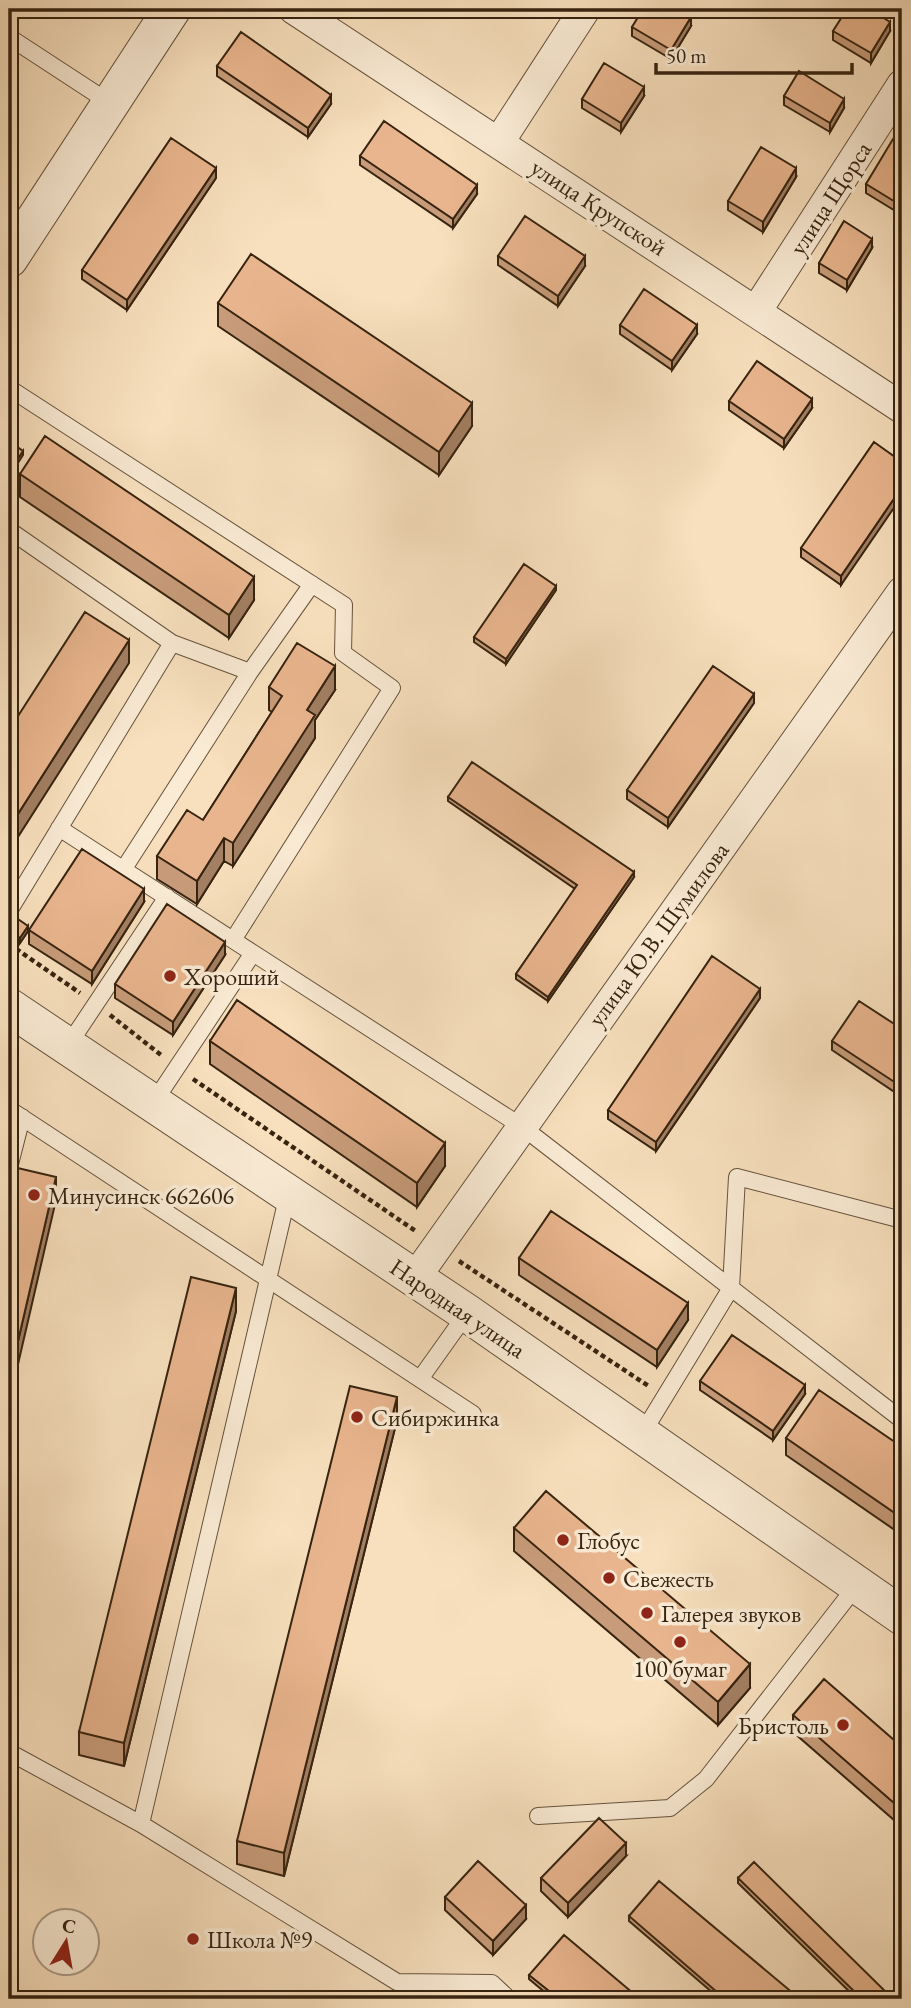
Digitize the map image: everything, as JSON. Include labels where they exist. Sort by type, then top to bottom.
[{"type":"street","points":[[9,259],[172,9]]},
{"type":"street","name":"улица Крупской","points":[[294,9],[758,310],[902,408]]},
{"type":"street","points":[[499,142],[585,9]]},
{"type":"street","name":"улица Щорса","points":[[758,310],[902,85]]},
{"type":"street","name":"улица Ю.В. Шумилова","points":[[415,1278],[902,592]]},
{"type":"street","name":"Народная улица","points":[[9,1007],[467,1313],[902,1616]]},
{"type":"lane","points":[[9,37],[110,103]]},
{"type":"lane","points":[[9,388],[344,605],[343,653],[392,688],[233,940]]},
{"type":"lane","points":[[9,530],[172,643],[250,672]]},
{"type":"lane","points":[[123,870],[250,672],[312,584]]},
{"type":"lane","points":[[9,911],[172,643]]},
{"type":"lane","points":[[59,828],[521,1126],[902,1420]]},
{"type":"lane","points":[[67,1047],[167,897]]},
{"type":"lane","points":[[152,1105],[253,953]]},
{"type":"lane","points":[[9,1168],[15,1113],[473,1414]]},
{"type":"lane","points":[[642,1434],[730,1288],[737,1177],[902,1220]]},
{"type":"lane","points":[[141,1824],[288,1194]]},
{"type":"lane","points":[[420,1379],[467,1313]]},
{"type":"lane","points":[[538,1815],[670,1808],[706,1779],[857,1585]]},
{"type":"lane","points":[[9,1752],[141,1824],[397,1982],[492,1983],[509,1999]]},
{"type":"lane","points":[[394,1999],[397,1982]]},
{"type":"path","points":[[9,944],[95,1004],[177,1068],[438,1247],[665,1397]]},
{"type":"building","points":[[643,9],[678,9],[691,17],[671,50],[632,27]]},
{"type":"building","points":[[847,9],[869,9],[890,22],[871,53],[833,31]]},
{"type":"building","points":[[241,32],[331,95],[308,128],[217,66]]},
{"type":"building","points":[[604,63],[644,87],[621,123],[582,99]]},
{"type":"building","points":[[799,71],[844,99],[830,123],[784,96]]},
{"type":"building","points":[[384,121],[477,185],[453,219],[360,156]]},
{"type":"building","points":[[171,138],[216,168],[127,300],[82,270]]},
{"type":"building","points":[[893,139],[902,144],[902,206],[866,184]]},
{"type":"building","points":[[761,147],[796,168],[763,222],[728,201]]},
{"type":"building","points":[[525,216],[585,256],[558,296],[498,256]]},
{"type":"building","points":[[844,221],[872,239],[847,280],[819,263]]},
{"type":"building","points":[[251,254],[472,403],[439,452],[218,303]]},
{"type":"building","points":[[644,289],[697,325],[672,361],[620,325]]},
{"type":"building","points":[[757,361],[812,399],[784,439],[729,401]]},
{"type":"building","points":[[45,436],[254,577],[229,615],[20,474]]},
{"type":"building","points":[[9,441],[23,451],[9,472]]},
{"type":"building","points":[[874,442],[902,462],[902,487],[841,576],[801,548]]},
{"type":"building","points":[[524,564],[556,586],[506,659],[474,637]]},
{"type":"building","points":[[85,612],[129,640],[9,828],[9,730]]},
{"type":"building","points":[[297,643],[335,666],[307,710],[315,715],[233,843],[224,838],[197,881],[157,856],[187,810],[203,820],[282,696],[269,687]]},
{"type":"building","points":[[713,666],[754,694],[668,818],[627,790]]},
{"type":"building","points":[[472,762],[634,872],[548,997],[516,974],[577,885],[448,797]]},
{"type":"building","points":[[82,849],[144,889],[92,971],[29,930]]},
{"type":"building","name":"Хороший","points":[[167,904],[225,942],[173,1022],[115,984]]},
{"type":"building","points":[[15,917],[28,926],[20,938],[9,931]]},
{"type":"building","points":[[712,956],[760,989],[656,1142],[608,1110]]},
{"type":"building","points":[[237,1000],[445,1143],[417,1183],[210,1041]]},
{"type":"building","points":[[859,1001],[902,1029],[902,1087],[832,1041]]},
{"type":"building","points":[[9,1166],[56,1177],[9,1380]]},
{"type":"building","points":[[551,1211],[688,1303],[657,1350],[519,1258]]},
{"type":"building","points":[[191,1277],[236,1288],[124,1743],[79,1732]]},
{"type":"building","points":[[732,1335],[805,1385],[773,1431],[700,1381]]},
{"type":"building","points":[[350,1386],[397,1397],[284,1853],[237,1841]]},
{"type":"building","points":[[819,1390],[902,1447],[902,1518],[786,1438]]},
{"type":"building","points":[[546,1491],[750,1664],[718,1702],[514,1528]]},
{"type":"building","points":[[824,1679],[902,1747],[902,1810],[793,1715]]},
{"type":"building","points":[[599,1818],[626,1843],[568,1903],[541,1878]]},
{"type":"building","points":[[478,1861],[526,1905],[493,1941],[445,1897]]},
{"type":"building","points":[[754,1862],[893,1999],[862,1999],[738,1878]]},
{"type":"building","points":[[659,1881],[800,1999],[725,1999],[629,1916]]},
{"type":"building","points":[[564,1935],[640,1999],[559,1999],[529,1975]]},
{"type":"place","name":"Хороший","points":[[170,976]]},
{"type":"place","name":"Минусинск 662606","points":[[34,1195]]},
{"type":"place","name":"Сибиржинка","points":[[357,1417]]},
{"type":"place","name":"Глобус","points":[[563,1540]]},
{"type":"place","name":"Свежесть","points":[[609,1578]]},
{"type":"place","name":"Галерея звуков","points":[[647,1613]]},
{"type":"place","name":"100 бумаг","points":[[680,1642]]},
{"type":"place","name":"Бристоль","points":[[843,1725]]},
{"type":"place","name":"Школа №9","points":[[193,1939]]}]
